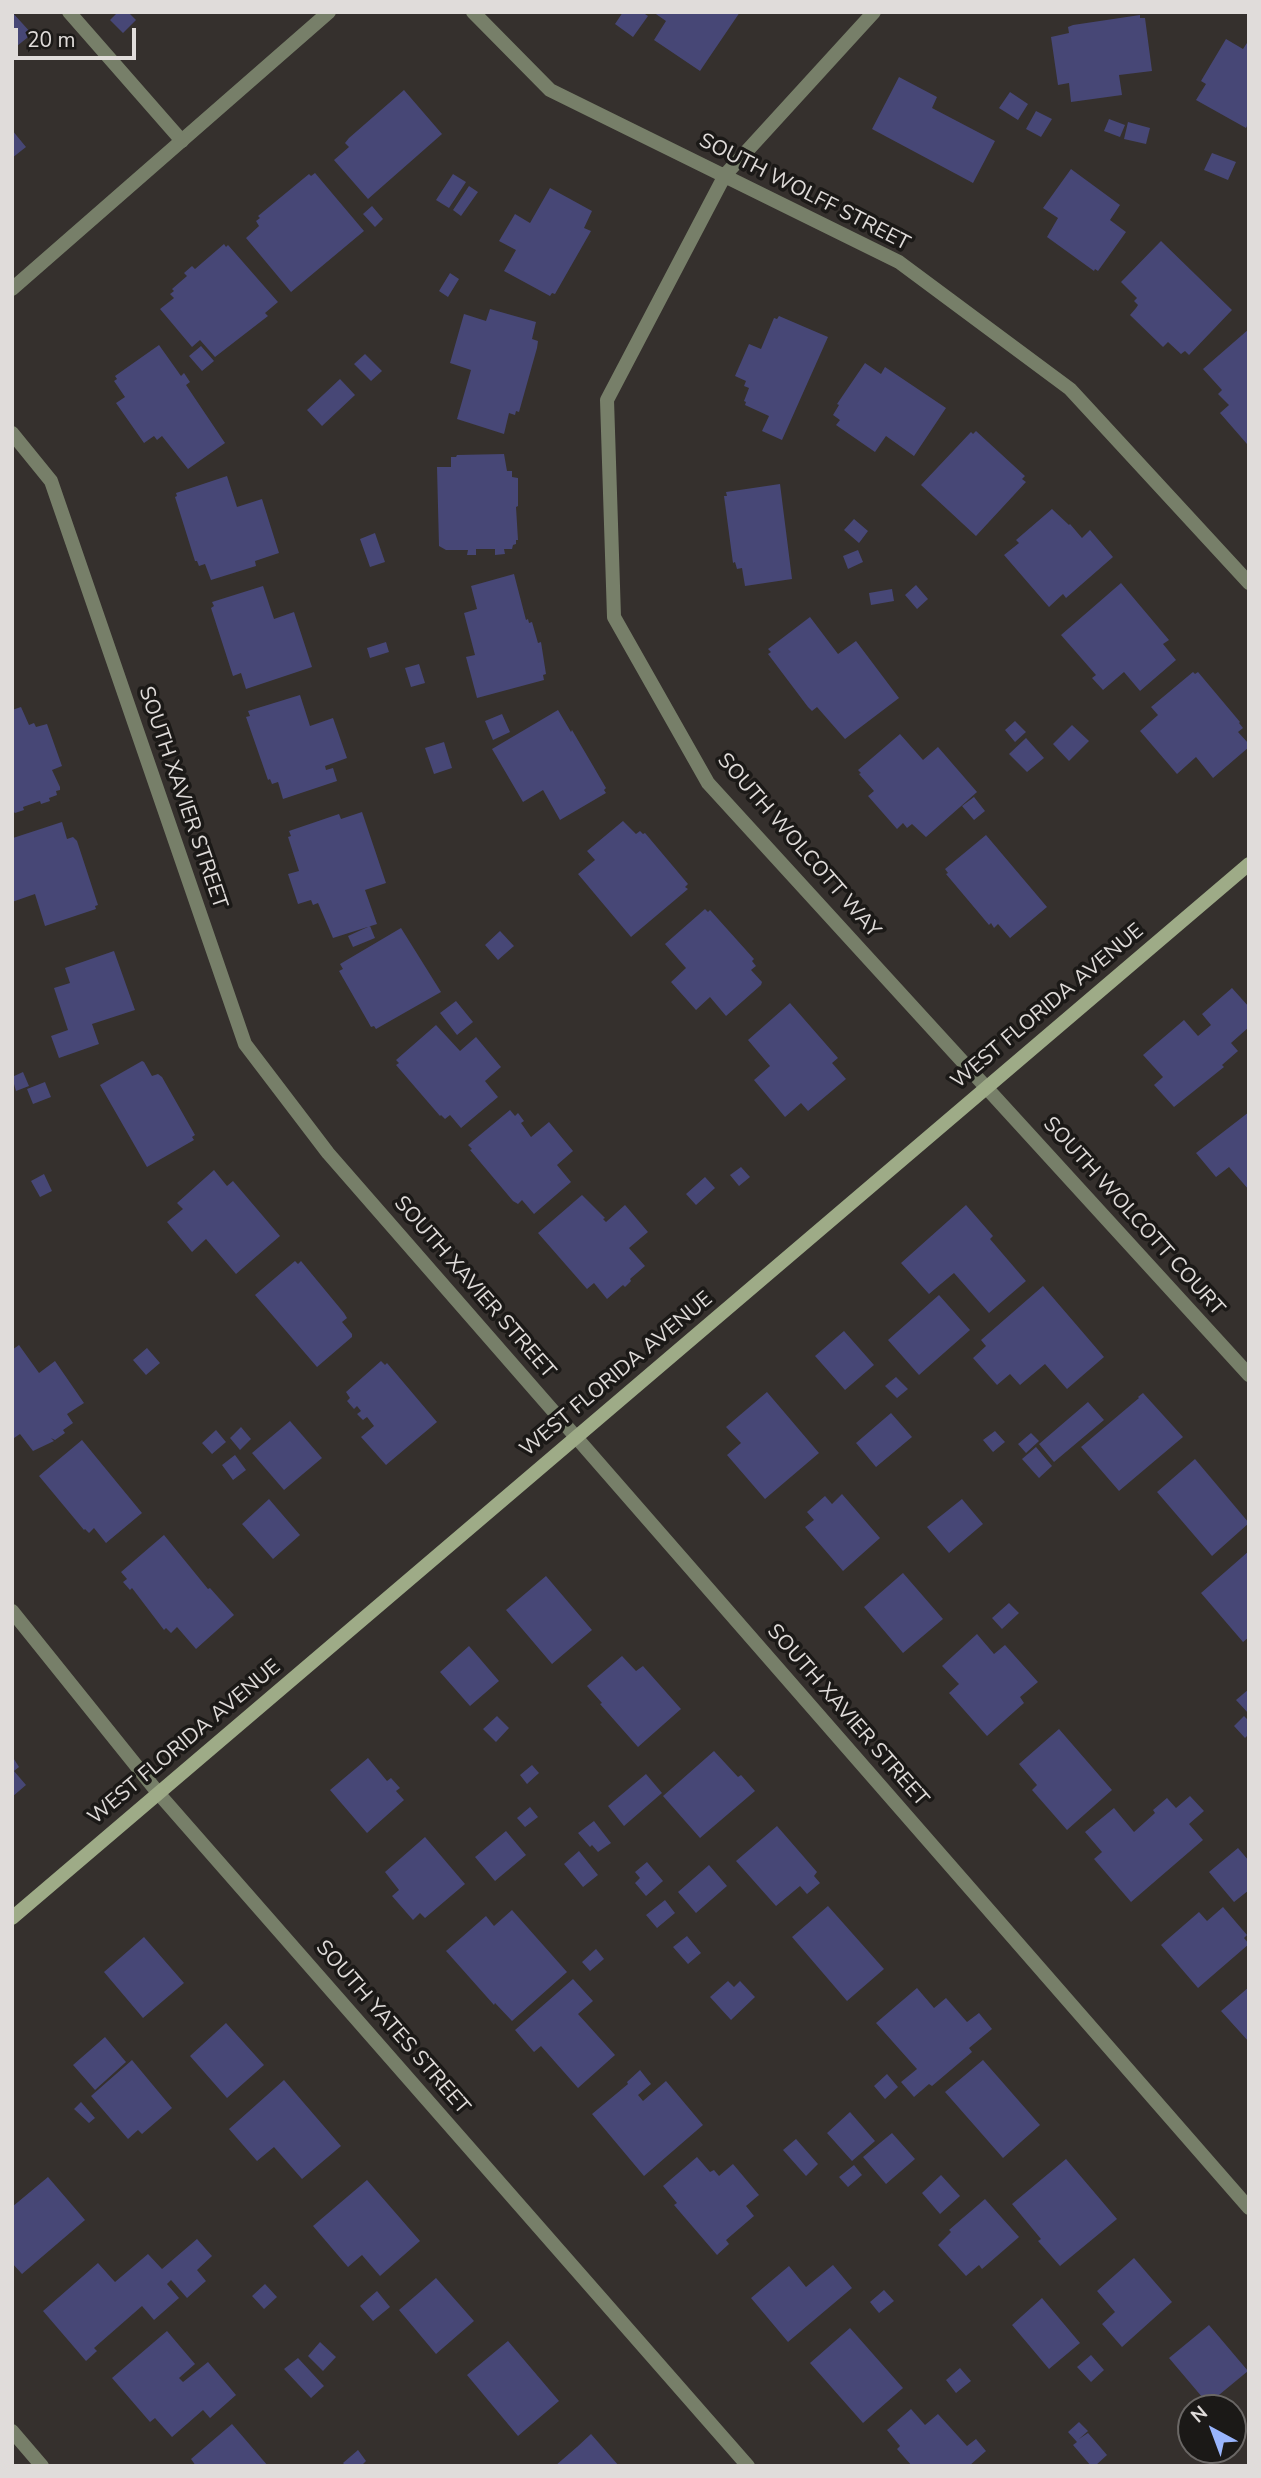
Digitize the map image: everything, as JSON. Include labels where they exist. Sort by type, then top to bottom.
[{"type":"street","points":[[69,12],[181,141]]},
{"type":"street","points":[[12,289],[329,12]]},
{"type":"street","name":"SOUTH WOLFF STREET","points":[[473,12],[550,90],[899,262],[1070,389],[1249,583]]},
{"type":"street","name":"SOUTH WOLCOTT WAY","points":[[874,12],[724,175],[607,400],[614,617],[708,783],[987,1087]]},
{"type":"street","name":"SOUTH XAVIER STREET","points":[[12,433],[51,481],[244,1044],[328,1153],[1249,2208]]},
{"type":"street","name":"WEST FLORIDA AVENUE","points":[[12,1918],[1249,864]]},
{"type":"street","name":"SOUTH WOLCOTT COURT","points":[[987,1087],[1249,1375]]},
{"type":"street","name":"SOUTH YATES STREET","points":[[12,1611],[159,1794],[748,2466]]},
{"type":"street","points":[[12,2431],[42,2466]]},
{"type":"building","points":[[12,12],[32,34],[12,50]]},
{"type":"building","points":[[118,12],[128,12],[136,20],[123,33],[110,20]]},
{"type":"building","points":[[623,12],[642,12],[648,16],[633,37],[615,24]]},
{"type":"building","points":[[653,12],[740,12],[700,71],[654,40],[666,21]]},
{"type":"building","points":[[1140,15],[1140,18],[1145,18],[1152,71],[1119,75],[1122,95],[1071,102],[1069,83],[1058,85],[1051,37],[1069,33],[1068,27],[1073,25]]},
{"type":"building","points":[[1226,39],[1243,49],[1249,40],[1249,122],[1246,128],[1196,100],[1206,84],[1201,81]]},
{"type":"building","points":[[899,77],[937,97],[932,108],[995,141],[973,183],[872,129]]},
{"type":"building","points":[[404,90],[442,134],[368,199],[334,160],[349,147],[345,143],[349,138]]},
{"type":"building","points":[[1010,92],[1028,104],[1018,120],[999,108]]},
{"type":"building","points":[[1036,111],[1052,119],[1041,137],[1026,129]]},
{"type":"building","points":[[1109,119],[1125,125],[1120,137],[1104,131]]},
{"type":"building","points":[[1128,122],[1150,128],[1146,144],[1124,139]]},
{"type":"building","points":[[12,130],[26,147],[12,158]]},
{"type":"building","points":[[1212,153],[1236,162],[1228,180],[1204,170]]},
{"type":"building","points":[[1071,169],[1120,205],[1110,220],[1126,232],[1098,271],[1094,271],[1047,237],[1058,218],[1043,208]]},
{"type":"building","points":[[315,173],[364,231],[291,292],[246,238],[259,226],[256,221],[260,218],[258,216],[309,174],[311,176]]},
{"type":"building","points":[[453,174],[466,182],[449,208],[436,200]]},
{"type":"building","points":[[469,186],[478,192],[461,216],[453,210]]},
{"type":"building","points":[[550,188],[592,211],[584,228],[591,231],[555,294],[550,296],[504,271],[516,250],[499,241],[515,214],[530,223]]},
{"type":"building","points":[[372,206],[383,219],[375,227],[363,214]]},
{"type":"building","points":[[1161,241],[1232,310],[1189,355],[1185,351],[1181,354],[1168,342],[1163,347],[1130,315],[1138,305],[1134,301],[1137,298],[1121,282]]},
{"type":"building","points":[[224,244],[226,247],[228,245],[278,302],[265,313],[268,316],[215,357],[200,340],[192,347],[160,309],[174,298],[170,294],[174,291],[172,289],[187,276],[184,273],[192,266],[195,269]]},
{"type":"building","points":[[450,273],[459,279],[448,297],[439,291]]},
{"type":"building","points":[[490,309],[536,322],[532,339],[538,341],[537,348],[519,412],[516,411],[515,415],[509,413],[504,434],[457,419],[471,370],[450,363],[464,314],[486,321]]},
{"type":"building","points":[[779,316],[828,337],[782,440],[762,431],[769,416],[745,405],[749,388],[744,386],[746,381],[735,376],[749,344],[761,349],[774,318]]},
{"type":"building","points":[[1249,329],[1247,444],[1220,413],[1229,405],[1218,394],[1222,390],[1203,369]]},
{"type":"building","points":[[159,345],[181,376],[184,373],[190,382],[186,385],[225,443],[188,469],[162,436],[157,440],[154,436],[144,443],[116,403],[125,397],[114,381],[117,379],[115,376]]},
{"type":"building","points":[[201,346],[214,361],[202,371],[189,356]]},
{"type":"building","points":[[365,354],[382,371],[371,381],[354,364]]},
{"type":"building","points":[[865,363],[881,374],[885,367],[946,408],[914,456],[886,436],[875,452],[836,425],[840,420],[833,415],[839,405],[837,404]]},
{"type":"building","points":[[340,379],[355,395],[322,426],[307,410]]},
{"type":"building","points":[[976,431],[1025,476],[1022,479],[1026,482],[976,536],[921,485],[971,432],[973,434]]},
{"type":"building","points":[[504,454],[507,471],[512,471],[512,477],[518,478],[516,544],[512,549],[504,549],[505,554],[495,555],[495,549],[476,549],[476,555],[467,555],[468,550],[446,550],[439,546],[437,467],[451,467],[451,457],[457,455]]},
{"type":"building","points":[[227,476],[237,507],[262,499],[279,553],[255,561],[256,566],[211,580],[205,564],[199,566],[195,561],[175,497],[176,493]]},
{"type":"building","points":[[780,484],[792,579],[745,586],[742,568],[737,569],[735,562],[733,563],[724,496],[727,496],[726,492]]},
{"type":"building","points":[[1052,509],[1082,538],[1090,530],[1113,557],[1066,598],[1063,594],[1049,607],[1004,555],[1019,543],[1016,540]]},
{"type":"building","points":[[854,519],[868,531],[859,543],[844,530]]},
{"type":"building","points":[[375,533],[385,562],[370,567],[360,539]]},
{"type":"building","points":[[858,550],[863,562],[848,569],[843,556]]},
{"type":"building","points":[[514,574],[526,620],[532,622],[538,643],[541,642],[546,674],[543,675],[544,680],[477,698],[466,657],[475,655],[464,613],[477,609],[471,586]]},
{"type":"building","points":[[1121,583],[1169,640],[1163,644],[1176,660],[1140,691],[1124,672],[1103,690],[1092,678],[1096,675],[1061,635]]},
{"type":"building","points":[[916,585],[928,599],[917,609],[905,595]]},
{"type":"building","points":[[263,586],[274,619],[294,612],[312,667],[246,689],[241,673],[233,676],[211,608],[214,606],[212,602]]},
{"type":"building","points":[[892,589],[894,601],[871,605],[869,593]]},
{"type":"building","points":[[810,617],[838,654],[856,641],[899,698],[845,739],[817,707],[812,711],[808,707],[768,654],[771,652],[768,649]]},
{"type":"building","points":[[386,642],[389,652],[370,658],[367,648]]},
{"type":"building","points":[[419,664],[425,683],[411,687],[405,668]]},
{"type":"building","points":[[1193,672],[1198,672],[1240,722],[1243,728],[1238,732],[1249,744],[1249,747],[1213,778],[1196,757],[1177,774],[1140,731],[1158,715],[1151,707]]},
{"type":"building","points":[[300,695],[310,726],[333,718],[347,758],[325,766],[326,770],[333,768],[337,781],[283,799],[278,782],[272,784],[270,779],[268,780],[246,717],[250,716],[248,711]]},
{"type":"building","points":[[21,707],[29,725],[34,723],[36,727],[47,724],[62,766],[52,770],[60,787],[60,790],[56,791],[57,795],[49,798],[50,801],[41,804],[40,801],[15,813],[12,810],[12,710]]},
{"type":"building","points":[[558,710],[606,788],[606,793],[560,820],[543,790],[523,802],[492,749]]},
{"type":"building","points":[[502,714],[510,732],[493,740],[485,721]]},
{"type":"building","points":[[1015,721],[1026,732],[1015,742],[1005,730]]},
{"type":"building","points":[[1072,725],[1089,741],[1069,761],[1053,744]]},
{"type":"building","points":[[900,734],[923,760],[938,747],[977,792],[926,837],[912,824],[907,828],[903,823],[897,829],[868,796],[874,791],[859,774],[861,773],[858,770]]},
{"type":"building","points":[[1026,738],[1044,758],[1027,772],[1009,754]]},
{"type":"building","points":[[444,742],[452,768],[434,774],[425,748]]},
{"type":"building","points":[[974,797],[985,811],[974,820],[962,806]]},
{"type":"building","points":[[362,812],[386,883],[365,890],[377,924],[333,938],[318,903],[313,905],[311,900],[298,904],[288,874],[299,871],[288,837],[291,836],[289,831],[339,814],[341,819]]},
{"type":"building","points":[[623,821],[636,834],[640,831],[645,833],[688,884],[685,887],[688,889],[631,937],[578,874],[595,860],[587,851]]},
{"type":"building","points":[[62,822],[67,839],[73,837],[77,841],[98,905],[95,906],[96,909],[45,926],[35,894],[12,902],[13,838]]},
{"type":"building","points":[[986,835],[1047,907],[1010,938],[998,924],[994,928],[991,923],[989,925],[946,874],[948,873],[945,869]]},
{"type":"building","points":[[705,909],[708,912],[710,910],[754,959],[752,961],[756,966],[751,970],[762,982],[726,1016],[710,997],[696,1010],[671,982],[686,968],[665,944]]},
{"type":"building","points":[[370,926],[375,938],[353,947],[348,936]]},
{"type":"building","points":[[401,928],[441,992],[376,1029],[371,1027],[339,971],[343,969],[340,964]]},
{"type":"building","points":[[500,931],[514,946],[498,960],[485,945]]},
{"type":"building","points":[[114,951],[135,1010],[92,1024],[99,1044],[59,1058],[51,1036],[68,1030],[54,988],[70,983],[65,968]]},
{"type":"building","points":[[1232,988],[1249,1007],[1249,1027],[1231,1043],[1238,1051],[1222,1065],[1224,1067],[1174,1107],[1154,1085],[1163,1077],[1143,1055],[1184,1020],[1198,1036],[1211,1025],[1202,1014]]},
{"type":"building","points":[[456,1001],[473,1022],[457,1035],[440,1013]]},
{"type":"building","points":[[790,1003],[838,1058],[832,1063],[846,1079],[808,1111],[801,1103],[785,1117],[754,1080],[770,1066],[748,1040]]},
{"type":"building","points":[[436,1025],[460,1051],[476,1037],[501,1067],[485,1081],[498,1097],[461,1128],[450,1115],[445,1119],[440,1116],[396,1065],[399,1063],[396,1060]]},
{"type":"building","points":[[142,1061],[152,1076],[158,1074],[162,1077],[195,1135],[192,1137],[194,1140],[147,1167],[100,1085]]},
{"type":"building","points":[[23,1072],[29,1086],[16,1091],[12,1077]]},
{"type":"building","points":[[45,1082],[51,1097],[33,1104],[27,1089]]},
{"type":"building","points":[[510,1110],[515,1116],[518,1113],[524,1121],[521,1123],[531,1137],[549,1122],[573,1151],[557,1165],[571,1182],[534,1214],[522,1200],[518,1204],[513,1201],[468,1145]]},
{"type":"building","points":[[1249,1112],[1249,1190],[1229,1167],[1216,1177],[1196,1153]]},
{"type":"building","points":[[741,1167],[750,1177],[739,1186],[730,1175]]},
{"type":"building","points":[[214,1170],[227,1186],[233,1181],[280,1236],[236,1274],[206,1239],[192,1252],[167,1222],[183,1209],[177,1203]]},
{"type":"building","points":[[44,1174],[52,1191],[40,1197],[31,1181]]},
{"type":"building","points":[[705,1177],[715,1188],[696,1205],[686,1194]]},
{"type":"building","points":[[582,1195],[606,1222],[625,1205],[648,1232],[629,1248],[645,1266],[625,1287],[623,1285],[607,1299],[594,1283],[587,1289],[538,1233]]},
{"type":"building","points":[[966,1205],[993,1236],[990,1239],[1026,1281],[989,1313],[954,1273],[929,1294],[901,1263]]},
{"type":"building","points":[[295,1261],[298,1264],[301,1261],[344,1313],[347,1318],[342,1322],[352,1334],[352,1337],[317,1367],[255,1295]]},
{"type":"building","points":[[1043,1286],[1104,1357],[1067,1389],[1045,1364],[1020,1385],[1010,1374],[997,1385],[973,1358],[986,1346],[981,1340]]},
{"type":"building","points":[[939,1295],[970,1330],[919,1375],[888,1340]]},
{"type":"building","points":[[844,1331],[874,1365],[845,1390],[815,1356]]},
{"type":"building","points":[[19,1345],[39,1373],[55,1361],[84,1403],[67,1414],[73,1423],[63,1430],[65,1433],[55,1440],[51,1438],[54,1441],[33,1451],[20,1434],[14,1438],[12,1436],[12,1350]]},
{"type":"building","points":[[147,1348],[160,1363],[146,1375],[133,1360]]},
{"type":"building","points":[[381,1361],[385,1365],[387,1363],[437,1422],[386,1465],[361,1437],[374,1426],[367,1417],[363,1420],[357,1414],[361,1411],[357,1406],[354,1409],[347,1401],[350,1398],[346,1392]]},
{"type":"building","points":[[896,1377],[908,1389],[897,1398],[885,1386]]},
{"type":"building","points":[[767,1392],[819,1453],[765,1499],[727,1455],[741,1443],[726,1427]]},
{"type":"building","points":[[1143,1393],[1183,1437],[1119,1491],[1081,1447]]},
{"type":"building","points":[[1088,1402],[1104,1420],[1054,1462],[1039,1444]]},
{"type":"building","points":[[891,1413],[912,1437],[876,1467],[856,1443]]},
{"type":"building","points":[[290,1421],[322,1458],[284,1490],[252,1453]]},
{"type":"building","points":[[241,1427],[251,1439],[240,1450],[230,1438]]},
{"type":"building","points":[[216,1430],[226,1442],[212,1454],[202,1443]]},
{"type":"building","points":[[995,1431],[1005,1442],[993,1452],[983,1440]]},
{"type":"building","points":[[1031,1433],[1039,1441],[1026,1453],[1018,1444]]},
{"type":"building","points":[[82,1440],[142,1513],[106,1543],[94,1528],[89,1533],[84,1530],[39,1476]]},
{"type":"building","points":[[1036,1447],[1052,1466],[1039,1478],[1022,1459]]},
{"type":"building","points":[[235,1455],[246,1470],[233,1480],[222,1465]]},
{"type":"building","points":[[1195,1459],[1249,1523],[1212,1556],[1157,1492]]},
{"type":"building","points":[[842,1494],[880,1538],[843,1571],[805,1527],[814,1520],[807,1512],[825,1496],[832,1504]]},
{"type":"building","points":[[269,1499],[300,1535],[273,1559],[242,1524]]},
{"type":"building","points":[[962,1499],[983,1524],[949,1553],[927,1527]]},
{"type":"building","points":[[164,1535],[208,1589],[210,1588],[234,1615],[196,1649],[177,1627],[171,1633],[166,1628],[164,1630],[132,1588],[130,1590],[123,1582],[127,1579],[121,1572]]},
{"type":"building","points":[[1249,1551],[1249,1637],[1243,1642],[1201,1593]]},
{"type":"building","points":[[903,1573],[943,1619],[903,1653],[864,1607]]},
{"type":"building","points":[[546,1576],[592,1630],[552,1664],[506,1610]]},
{"type":"building","points":[[1009,1603],[1019,1613],[1002,1629],[992,1618]]},
{"type":"building","points":[[977,1634],[994,1654],[1005,1645],[1038,1682],[1020,1697],[1024,1703],[987,1736],[949,1693],[959,1684],[942,1666]]},
{"type":"building","points":[[469,1646],[499,1681],[470,1706],[440,1672]]},
{"type":"building","points":[[622,1656],[636,1671],[643,1666],[681,1709],[638,1747],[587,1686]]},
{"type":"building","points":[[1249,1689],[1249,1714],[1236,1700]]},
{"type":"building","points":[[497,1716],[509,1728],[496,1742],[483,1729]]},
{"type":"building","points":[[1244,1716],[1249,1721],[1249,1734],[1245,1738],[1234,1726]]},
{"type":"building","points":[[1059,1729],[1112,1790],[1067,1830],[1032,1790],[1037,1785],[1019,1764]]},
{"type":"building","points":[[714,1751],[755,1791],[700,1838],[663,1796]]},
{"type":"building","points":[[12,1756],[19,1767],[14,1771],[26,1785],[12,1797]]},
{"type":"building","points":[[368,1758],[387,1781],[391,1778],[400,1788],[396,1791],[404,1800],[367,1833],[330,1790]]},
{"type":"building","points":[[532,1765],[539,1773],[527,1784],[520,1775]]},
{"type":"building","points":[[646,1774],[662,1793],[624,1826],[608,1806]]},
{"type":"building","points":[[1190,1796],[1204,1811],[1189,1824],[1203,1840],[1131,1902],[1094,1859],[1102,1852],[1085,1832],[1114,1808],[1134,1832],[1167,1798],[1176,1808]]},
{"type":"building","points":[[530,1807],[538,1817],[525,1827],[517,1818]]},
{"type":"building","points":[[594,1821],[611,1843],[598,1852],[578,1833]]},
{"type":"building","points":[[777,1826],[817,1872],[814,1876],[820,1883],[807,1894],[800,1886],[776,1906],[736,1861]]},
{"type":"building","points":[[506,1831],[526,1855],[495,1881],[475,1857]]},
{"type":"building","points":[[425,1837],[465,1884],[425,1918],[420,1913],[413,1920],[392,1896],[399,1890],[385,1872]]},
{"type":"building","points":[[1238,1848],[1249,1861],[1249,1890],[1234,1902],[1209,1872]]},
{"type":"building","points":[[579,1851],[598,1875],[583,1887],[564,1864]]},
{"type":"building","points":[[647,1862],[663,1881],[646,1896],[635,1883],[640,1878],[635,1872]]},
{"type":"building","points":[[709,1865],[727,1886],[696,1913],[678,1892]]},
{"type":"building","points":[[665,1900],[675,1913],[657,1928],[646,1915]]},
{"type":"building","points":[[828,1906],[884,1969],[847,2001],[792,1937]]},
{"type":"building","points":[[1223,1907],[1247,1935],[1244,1938],[1249,1944],[1198,1988],[1161,1945],[1199,1912],[1207,1921]]},
{"type":"building","points":[[512,1910],[567,1972],[512,2021],[495,2003],[494,2005],[446,1951],[486,1916],[494,1926]]},
{"type":"building","points":[[687,1936],[701,1953],[688,1964],[673,1947]]},
{"type":"building","points":[[144,1937],[184,1983],[143,2018],[104,1972]]},
{"type":"building","points":[[596,1949],[604,1959],[590,1971],[582,1962]]},
{"type":"building","points":[[573,1979],[593,2001],[578,2014],[615,2055],[578,2088],[541,2046],[534,2052],[515,2030]]},
{"type":"building","points":[[728,1981],[734,1987],[740,1981],[755,1997],[731,2020],[710,1997]]},
{"type":"building","points":[[1249,1987],[1249,2042],[1221,2011]]},
{"type":"building","points":[[917,1988],[934,2008],[946,1998],[967,2022],[979,2013],[992,2029],[969,2048],[972,2052],[932,2086],[929,2084],[914,2097],[901,2082],[917,2069],[876,2023]]},
{"type":"building","points":[[226,2023],[264,2065],[227,2098],[190,2056]]},
{"type":"building","points":[[105,2037],[126,2062],[95,2090],[73,2065]]},
{"type":"building","points":[[132,2060],[172,2108],[142,2134],[138,2130],[128,2139],[91,2096]]},
{"type":"building","points":[[983,2060],[1040,2125],[1003,2158],[945,2092]]},
{"type":"building","points":[[640,2070],[651,2084],[638,2095],[643,2101],[666,2081],[703,2125],[644,2176],[592,2114],[628,2084]]},
{"type":"building","points":[[887,2074],[898,2087],[885,2099],[874,2086]]},
{"type":"building","points":[[284,2080],[341,2146],[302,2179],[274,2147],[257,2161],[229,2129]]},
{"type":"building","points":[[81,2102],[95,2118],[89,2123],[74,2109]]},
{"type":"building","points":[[850,2112],[875,2141],[852,2161],[827,2133]]},
{"type":"building","points":[[892,2133],[915,2159],[886,2184],[863,2157]]},
{"type":"building","points":[[796,2139],[818,2164],[806,2176],[783,2150]]},
{"type":"building","points":[[697,2157],[710,2172],[714,2170],[719,2176],[733,2164],[759,2195],[746,2206],[754,2216],[726,2240],[729,2244],[717,2255],[674,2205],[677,2203],[663,2186]]},
{"type":"building","points":[[1066,2159],[1117,2219],[1060,2266],[1012,2204]]},
{"type":"building","points":[[854,2165],[862,2175],[848,2187],[839,2177]]},
{"type":"building","points":[[941,2175],[960,2196],[940,2214],[922,2193]]},
{"type":"building","points":[[48,2177],[85,2220],[22,2274],[12,2263],[12,2207]]},
{"type":"building","points":[[367,2180],[420,2241],[380,2276],[362,2255],[348,2267],[313,2226]]},
{"type":"building","points":[[985,2199],[1019,2237],[982,2269],[979,2265],[966,2276],[938,2245],[951,2232],[949,2230]]},
{"type":"building","points":[[197,2239],[212,2256],[197,2270],[206,2281],[187,2298],[171,2280],[167,2284],[179,2298],[154,2320],[142,2306],[94,2348],[97,2351],[86,2361],[43,2311],[98,2263],[115,2282],[148,2254],[162,2269]]},
{"type":"building","points":[[1134,2258],[1172,2302],[1122,2347],[1102,2324],[1115,2312],[1097,2291]]},
{"type":"building","points":[[833,2265],[852,2288],[788,2342],[751,2298],[789,2266],[806,2287]]},
{"type":"building","points":[[436,2278],[474,2321],[436,2354],[399,2310]]},
{"type":"building","points":[[265,2284],[277,2297],[264,2309],[252,2296]]},
{"type":"building","points":[[884,2290],[894,2301],[879,2313],[870,2302]]},
{"type":"building","points":[[377,2291],[390,2307],[373,2321],[360,2306]]},
{"type":"building","points":[[1042,2298],[1080,2343],[1049,2369],[1012,2325]]},
{"type":"building","points":[[1209,2325],[1248,2371],[1220,2394],[1200,2394],[1169,2358]]},
{"type":"building","points":[[850,2328],[903,2388],[863,2423],[810,2363]]},
{"type":"building","points":[[167,2331],[195,2364],[179,2378],[183,2382],[208,2362],[236,2395],[210,2418],[203,2410],[172,2437],[155,2418],[150,2422],[112,2378]]},
{"type":"building","points":[[508,2341],[559,2401],[518,2436],[467,2375]]},
{"type":"building","points":[[320,2342],[336,2357],[323,2371],[308,2356]]},
{"type":"building","points":[[1091,2355],[1104,2370],[1091,2382],[1077,2367]]},
{"type":"building","points":[[298,2358],[324,2386],[311,2398],[284,2369]]},
{"type":"building","points":[[960,2368],[971,2381],[956,2393],[946,2380]]},
{"type":"building","points":[[911,2409],[925,2425],[938,2414],[967,2446],[976,2439],[986,2451],[969,2466],[912,2466],[897,2449],[900,2446],[887,2430]]},
{"type":"building","points":[[1079,2422],[1088,2431],[1079,2439],[1088,2433],[1107,2455],[1095,2466],[1091,2466],[1073,2445],[1077,2442],[1068,2432]]},
{"type":"building","points":[[232,2424],[268,2466],[196,2466],[191,2459]]},
{"type":"building","points":[[591,2434],[619,2466],[555,2466],[577,2447]]},
{"type":"building","points":[[358,2450],[366,2461],[361,2466],[346,2466],[343,2463]]}]
